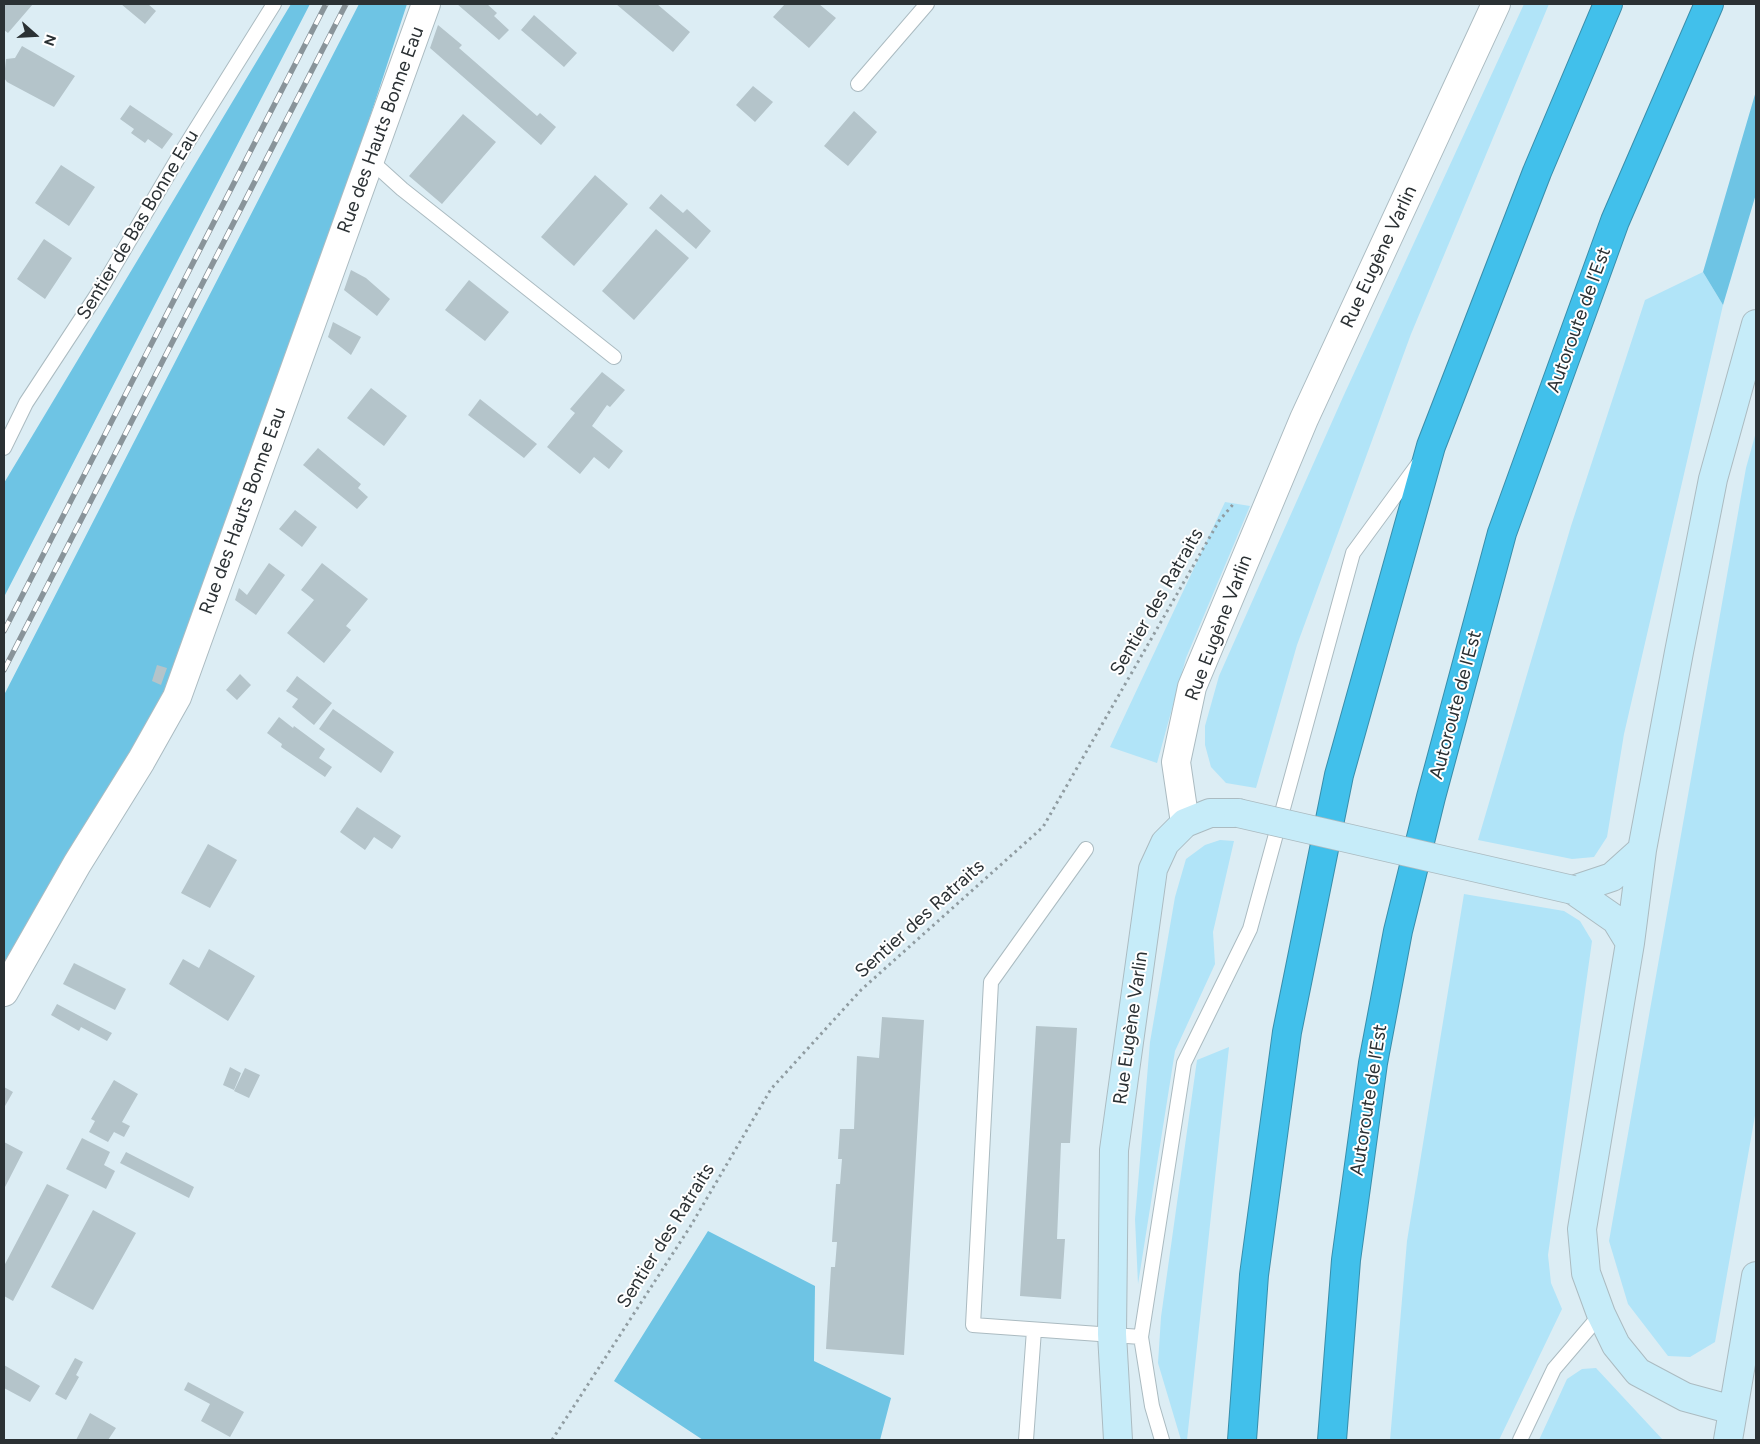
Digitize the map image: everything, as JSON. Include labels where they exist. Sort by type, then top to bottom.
[{"type":"highway","points":[[1242,1440],[1254,1275],[1286,1032],[1339,775],[1431,446],[1537,172],[1608,4]]},
{"type":"highway","name":"Autoroute de l’Est","points":[[1332,1440],[1346,1260],[1373,1063],[1398,931],[1431,798],[1502,533],[1615,221],[1709,4]]},
{"type":"main road","points":[[1733,1410],[1685,1397],[1638,1372],[1616,1345],[1601,1314],[1586,1274],[1582,1229],[1630,943],[1642,850],[1713,479],[1756,324]]},
{"type":"main road","points":[[1184,823],[1210,813],[1238,813],[1573,890],[1616,920],[1630,943]]},
{"type":"main road","name":"Rue Eugène Varlin","points":[[1118,1440],[1112,1334],[1114,1150],[1153,869],[1165,843],[1184,823]]},
{"type":"main road","points":[[1573,890],[1612,877],[1642,850]]},
{"type":"main road","points":[[1728,1440],[1756,1276]]},
{"type":"street","name":"Rue des Hauts Bonne Eau","points":[[4,992],[77,864],[142,761],[177,696],[426,4]]},
{"type":"street","name":"Rue Eugène Varlin","points":[[1184,823],[1176,762],[1192,687],[1304,419],[1496,4]]},
{"type":"lane","name":"Sentier de Bas Bonne Eau","points":[[4,448],[26,403],[102,287],[181,153],[274,4]]},
{"type":"lane","points":[[858,84],[927,4]]},
{"type":"lane","points":[[370,160],[402,189],[614,357]]},
{"type":"lane","points":[[1162,1440],[1152,1406],[1140,1337],[1184,1063],[1250,929],[1353,553],[1431,446]]},
{"type":"lane","points":[[1086,849],[991,982],[973,1325],[1140,1337]]},
{"type":"lane","points":[[1520,1440],[1554,1369],[1601,1314]]},
{"type":"lane","points":[[1026,1440],[1034,1330]]},
{"type":"path","name":"Sentier des Ratraits","points":[[552,1440],[690,1227],[772,1089],[861,990],[1042,827],[1219,521],[1237,499]]},
{"type":"shaded area","points":[[291,4],[310,4],[4,597],[4,483]]},
{"type":"shaded area","points":[[359,4],[407,4],[183,687],[4,1003],[4,695]]},
{"type":"shaded area","points":[[1524,4],[1549,4],[1411,334],[1297,645],[1256,788],[1226,783],[1211,767],[1205,745],[1205,726],[1219,676],[1343,397]]},
{"type":"shaded area","points":[[1756,91],[1756,194],[1723,305],[1703,272]]},
{"type":"shaded area","points":[[1703,272],[1723,305],[1624,734],[1607,837],[1594,857],[1572,859],[1478,840],[1571,526],[1645,300]]},
{"type":"shaded area","points":[[1756,432],[1756,1110],[1715,1342],[1690,1357],[1668,1356],[1628,1304],[1609,1241],[1746,468]]},
{"type":"shaded area","points":[[1225,502],[1250,506],[1186,658],[1157,763],[1110,747]]},
{"type":"shaded area","points":[[1220,840],[1234,841],[1213,932],[1215,964],[1175,1051],[1138,1284],[1135,1219],[1150,1042],[1175,897],[1186,859],[1205,845]]},
{"type":"shaded area","points":[[1464,894],[1564,911],[1580,921],[1592,941],[1548,1255],[1551,1283],[1562,1309],[1499,1440],[1390,1440],[1407,1241]]},
{"type":"shaded area","points":[[1229,1047],[1187,1440],[1181,1440],[1158,1363],[1161,1317],[1197,1060]]},
{"type":"shaded area","points":[[708,1231],[815,1286],[814,1361],[891,1398],[880,1440],[703,1440],[614,1381]]},
{"type":"shaded area","points":[[1596,1368],[1663,1440],[1539,1440],[1567,1379],[1582,1369]]},
{"type":"building","points":[[4,4],[33,4],[8,33],[4,30]]},
{"type":"building","points":[[121,4],[148,4],[156,11],[145,24]]},
{"type":"building","points":[[457,4],[487,4],[497,13],[494,16],[509,30],[499,40]]},
{"type":"building","points":[[616,4],[657,4],[690,32],[673,52]]},
{"type":"building","points":[[785,4],[819,4],[836,18],[809,48],[773,17]]},
{"type":"building","points":[[534,15],[577,53],[564,67],[521,30]]},
{"type":"building","points":[[438,25],[462,45],[459,48],[537,116],[540,113],[556,127],[541,145],[430,48]]},
{"type":"building","points":[[22,46],[75,76],[54,107],[7,82],[4,78],[6,59],[15,58]]},
{"type":"building","points":[[753,86],[773,102],[755,122],[736,105]]},
{"type":"building","points":[[130,105],[173,134],[162,149],[148,139],[145,143],[131,133],[134,129],[120,119]]},
{"type":"building","points":[[854,111],[877,132],[848,166],[824,146]]},
{"type":"building","points":[[463,114],[496,142],[442,204],[409,176]]},
{"type":"building","points":[[61,165],[95,187],[69,226],[35,203]]},
{"type":"building","points":[[595,175],[628,204],[574,266],[541,237]]},
{"type":"building","points":[[661,194],[683,213],[687,209],[711,231],[696,249],[649,208]]},
{"type":"building","points":[[656,229],[689,258],[634,320],[602,291]]},
{"type":"building","points":[[44,239],[72,258],[45,299],[17,279]]},
{"type":"building","points":[[351,270],[366,278],[390,299],[377,316],[344,290]]},
{"type":"building","points":[[469,280],[509,312],[485,341],[445,310]]},
{"type":"building","points":[[333,322],[361,337],[351,355],[328,337]]},
{"type":"building","points":[[602,372],[625,390],[610,407],[607,405],[592,426],[623,451],[609,469],[594,457],[580,474],[547,447],[575,413],[570,409]]},
{"type":"building","points":[[371,388],[407,416],[384,446],[347,418]]},
{"type":"building","points":[[480,399],[537,444],[524,458],[468,415]]},
{"type":"building","points":[[318,448],[361,484],[358,488],[368,497],[357,509],[303,465]]},
{"type":"building","points":[[295,510],[317,527],[302,547],[279,529]]},
{"type":"building","points":[[269,563],[285,575],[256,615],[235,600],[239,588],[247,595]]},
{"type":"building","points":[[322,563],[368,599],[346,626],[351,630],[324,663],[287,633],[314,600],[301,590]]},
{"type":"building","points":[[157,665],[167,668],[161,685],[152,681]]},
{"type":"building","points":[[240,674],[251,685],[237,700],[226,690]]},
{"type":"building","points":[[297,676],[332,703],[314,725],[292,707],[298,699],[286,691]]},
{"type":"building","points":[[333,709],[394,752],[381,773],[319,729]]},
{"type":"building","points":[[279,717],[325,749],[319,758],[332,767],[325,777],[281,747],[282,744],[267,733]]},
{"type":"building","points":[[357,807],[401,836],[392,849],[374,837],[365,850],[340,832]]},
{"type":"building","points":[[208,844],[237,860],[210,908],[181,893]]},
{"type":"building","points":[[209,949],[255,976],[228,1021],[169,984],[183,959],[199,968]]},
{"type":"building","points":[[74,963],[126,989],[115,1010],[63,984]]},
{"type":"building","points":[[57,1004],[112,1033],[107,1041],[81,1027],[79,1031],[51,1015]]},
{"type":"building","points":[[882,1017],[924,1020],[904,1355],[826,1349],[831,1267],[835,1267],[837,1242],[832,1242],[836,1184],[840,1184],[842,1159],[838,1159],[840,1129],[854,1129],[857,1056],[879,1058]]},
{"type":"building","points":[[1036,1026],[1077,1028],[1070,1143],[1061,1143],[1057,1239],[1065,1239],[1061,1299],[1020,1296]]},
{"type":"building","points":[[230,1067],[241,1073],[234,1090],[223,1085]]},
{"type":"building","points":[[245,1068],[260,1075],[249,1098],[234,1091]]},
{"type":"building","points":[[114,1080],[138,1094],[122,1122],[130,1126],[124,1137],[114,1132],[108,1142],[89,1132],[95,1121],[91,1119]]},
{"type":"building","points":[[4,1087],[13,1092],[5,1106],[4,1105]]},
{"type":"building","points":[[82,1138],[110,1152],[104,1165],[115,1171],[106,1189],[66,1169]]},
{"type":"building","points":[[4,1142],[23,1152],[4,1189]]},
{"type":"building","points":[[126,1152],[194,1187],[189,1198],[120,1163]]},
{"type":"building","points":[[47,1184],[69,1195],[13,1301],[4,1296],[4,1266]]},
{"type":"building","points":[[93,1210],[136,1233],[93,1310],[51,1287]]},
{"type":"building","points":[[75,1358],[83,1362],[76,1375],[79,1377],[66,1400],[55,1394]]},
{"type":"building","points":[[4,1365],[40,1386],[30,1402],[4,1388]]},
{"type":"building","points":[[188,1382],[244,1412],[230,1437],[201,1421],[210,1404],[184,1390]]},
{"type":"building","points":[[90,1413],[116,1428],[108,1440],[76,1440]]},
{"type":"railway","points":[[4,631],[326,4]]},
{"type":"railway","points":[[4,670],[346,4]]}]
